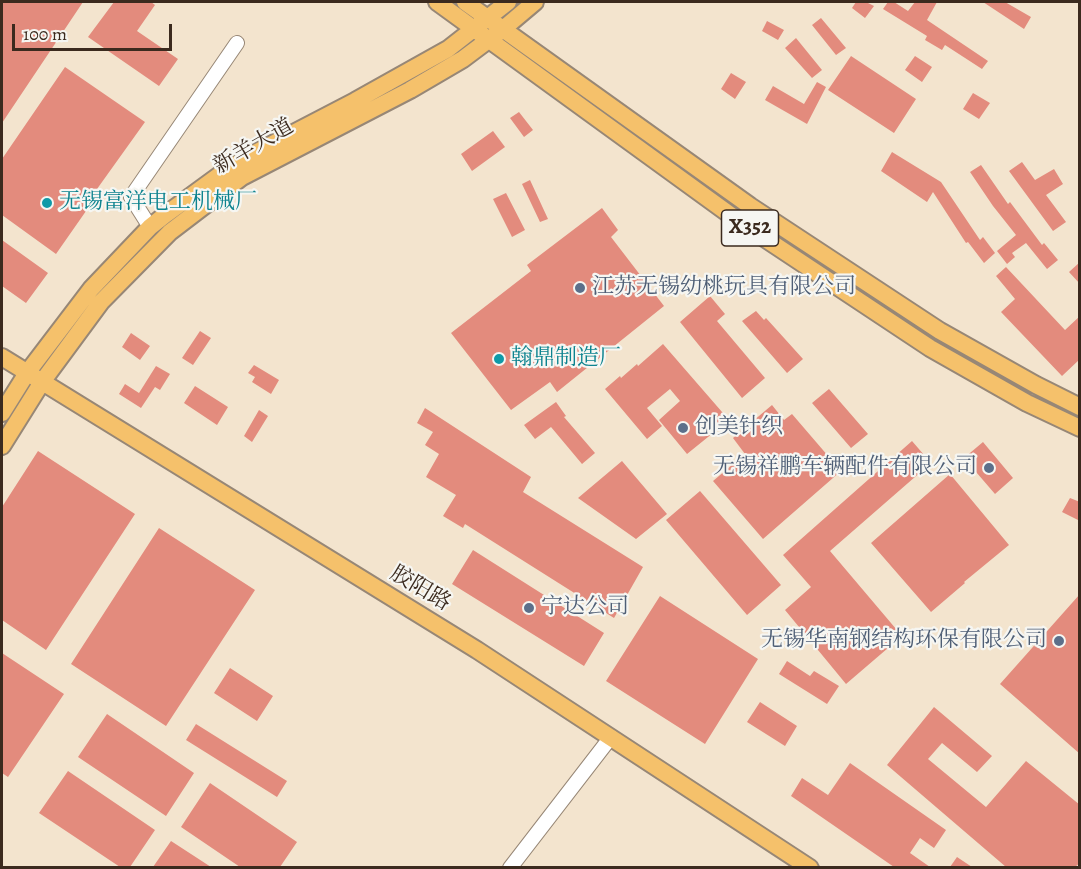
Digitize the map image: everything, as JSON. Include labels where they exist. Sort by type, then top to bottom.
[{"type":"main road","name":"X352","points":[[437,2],[481,23],[503,29],[750,206],[920,318],[1036,385],[1080,407]]},
{"type":"main road","name":"X352","points":[[465,2],[481,23],[489,40],[740,222],[930,348],[1027,403],[1080,428]]},
{"type":"main road","name":"新羊大道","points":[[2,413],[27,373],[92,289],[150,227],[191,195],[253,154],[448,49],[508,2]]},
{"type":"main road","name":"新羊大道","points":[[2,446],[42,382],[101,302],[170,232],[242,177],[411,90],[463,59],[535,2]]},
{"type":"main road","name":"胶阳路","points":[[2,357],[477,650],[810,867]]},
{"type":"street","points":[[150,227],[131,197],[237,43]]},
{"type":"street","points":[[510,867],[611,737]]},
{"type":"building","points":[[2,2],[83,2],[2,123]]},
{"type":"building","points":[[114,2],[151,2],[155,5],[137,31],[178,59],[159,86],[88,37]]},
{"type":"building","points":[[856,2],[866,2],[874,6],[865,18],[852,8]]},
{"type":"building","points":[[888,2],[894,2],[908,11],[915,2],[937,2],[927,20],[988,61],[982,69],[945,45],[942,50],[925,40],[927,36],[883,9]]},
{"type":"building","points":[[983,2],[1005,2],[1031,17],[1024,29]]},
{"type":"building","points":[[821,18],[846,48],[836,55],[812,25]]},
{"type":"building","points":[[767,21],[784,30],[778,40],[762,31]]},
{"type":"building","points":[[796,38],[822,70],[812,78],[785,48]]},
{"type":"building","points":[[851,56],[916,99],[894,133],[828,90]]},
{"type":"building","points":[[915,56],[932,67],[922,82],[905,70]]},
{"type":"building","points":[[65,67],[145,122],[97,189],[100,191],[56,254],[2,215],[2,159]]},
{"type":"building","points":[[731,73],[746,82],[735,99],[721,89]]},
{"type":"building","points":[[817,82],[826,87],[807,124],[765,100],[773,86],[804,104]]},
{"type":"building","points":[[973,93],[990,103],[979,119],[963,109]]},
{"type":"building","points":[[519,112],[533,130],[524,137],[510,118]]},
{"type":"building","points":[[493,131],[505,147],[472,171],[461,154]]},
{"type":"building","points":[[892,152],[941,182],[980,240],[983,237],[995,253],[984,263],[968,242],[966,243],[933,192],[927,202],[881,171]]},
{"type":"building","points":[[1022,162],[1035,180],[1054,169],[1063,184],[1046,195],[1066,222],[1053,231],[1009,171]]},
{"type":"building","points":[[981,165],[1008,204],[1010,202],[1042,245],[1044,243],[1058,260],[1047,269],[1026,243],[1012,253],[1015,257],[1007,264],[997,251],[1016,235],[970,172]]},
{"type":"building","points":[[530,180],[548,219],[540,222],[522,184]]},
{"type":"building","points":[[506,193],[525,230],[512,237],[493,199]]},
{"type":"building","name":"江苏无锡幼桃玩具有限公司","points":[[602,208],[618,230],[611,237],[664,306],[557,392],[550,382],[511,410],[451,333],[531,271],[527,265]]},
{"type":"building","points":[[2,240],[48,273],[26,303],[2,286]]},
{"type":"building","points":[[1080,262],[1080,284],[1069,272]]},
{"type":"building","points":[[1006,267],[1065,330],[1080,316],[1080,359],[1062,376],[1001,312],[1015,299],[996,276]]},
{"type":"building","points":[[710,296],[725,314],[717,321],[765,378],[742,398],[680,322]]},
{"type":"building","points":[[756,311],[764,320],[766,318],[803,359],[787,373],[742,321]]},
{"type":"building","points":[[200,331],[211,338],[193,365],[182,358]]},
{"type":"building","points":[[131,333],[150,346],[140,360],[122,347]]},
{"type":"building","points":[[663,344],[729,420],[687,454],[659,420],[680,401],[670,389],[647,408],[662,426],[647,439],[605,389],[637,364],[638,366]]},
{"type":"building","points":[[254,365],[279,380],[271,394],[252,382],[255,377],[248,373]]},
{"type":"building","points":[[156,366],[170,374],[160,390],[155,387],[141,408],[119,394],[125,384],[139,393]]},
{"type":"building","points":[[195,386],[228,407],[217,425],[184,403]]},
{"type":"building","points":[[829,389],[868,434],[851,448],[812,403]]},
{"type":"building","points":[[556,402],[566,416],[564,417],[595,453],[582,464],[551,427],[535,439],[524,425]]},
{"type":"building","points":[[772,405],[784,420],[792,414],[841,471],[763,539],[713,481],[745,454],[733,438]]},
{"type":"building","points":[[425,408],[531,477],[523,492],[643,567],[614,618],[465,524],[463,528],[443,516],[456,495],[426,477],[439,454],[425,445],[433,432],[417,423]]},
{"type":"building","points":[[259,410],[268,416],[252,442],[244,436]]},
{"type":"building","points":[[912,441],[931,463],[830,551],[902,636],[846,684],[785,610],[811,587],[783,555]]},
{"type":"building","name":"无锡祥鹏车辆配件有限公司","points":[[983,442],[1013,478],[995,494],[964,458]]},
{"type":"building","points":[[38,451],[135,514],[46,650],[2,620],[2,507]]},
{"type":"building","points":[[622,461],[667,514],[636,539],[578,498]]},
{"type":"building","points":[[950,474],[1009,545],[931,612],[871,543]]},
{"type":"building","points":[[700,491],[781,585],[747,615],[666,520]]},
{"type":"building","points":[[1070,498],[1080,502],[1080,521],[1062,512]]},
{"type":"building","points":[[159,528],[255,590],[166,726],[71,664]]},
{"type":"building","name":"宁达公司","points":[[473,550],[604,633],[584,666],[452,584]]},
{"type":"building","name":"无锡华南钢结构环保有限公司","points":[[1080,594],[1080,754],[1000,684]]},
{"type":"building","points":[[660,596],[758,659],[705,744],[606,681]]},
{"type":"building","points":[[2,653],[64,694],[8,777],[2,773]]},
{"type":"building","points":[[787,661],[810,676],[814,671],[839,686],[827,704],[779,674]]},
{"type":"building","points":[[230,668],[273,696],[257,721],[214,693]]},
{"type":"building","points":[[760,702],[797,726],[785,746],[747,722]]},
{"type":"building","points":[[934,707],[992,756],[977,772],[942,743],[928,759],[986,807],[1026,761],[1080,805],[1080,863],[1075,867],[1006,867],[887,765]]},
{"type":"building","points":[[107,714],[194,773],[166,816],[78,757]]},
{"type":"building","points":[[196,724],[287,781],[277,797],[186,740]]},
{"type":"building","points":[[850,763],[946,830],[934,848],[920,838],[910,853],[930,867],[894,867],[791,796],[802,778],[828,795]]},
{"type":"building","points":[[68,771],[155,830],[130,867],[120,867],[39,813]]},
{"type":"building","points":[[210,783],[297,842],[280,867],[240,867],[181,827]]},
{"type":"building","points":[[171,841],[211,867],[153,867]]},
{"type":"building","points":[[957,857],[972,867],[950,867]]},
{"type":"place","name":"无锡富洋电工机械厂","points":[[47,203]]},
{"type":"place","name":"江苏无锡幼桃玩具有限公司","points":[[580,288]]},
{"type":"place","name":"翰鼎制造厂","points":[[499,359]]},
{"type":"place","name":"创美针织","points":[[683,428]]},
{"type":"place","name":"无锡祥鹏车辆配件有限公司","points":[[989,468]]},
{"type":"place","name":"宁达公司","points":[[529,608]]},
{"type":"place","name":"无锡华南钢结构环保有限公司","points":[[1059,641]]}]
